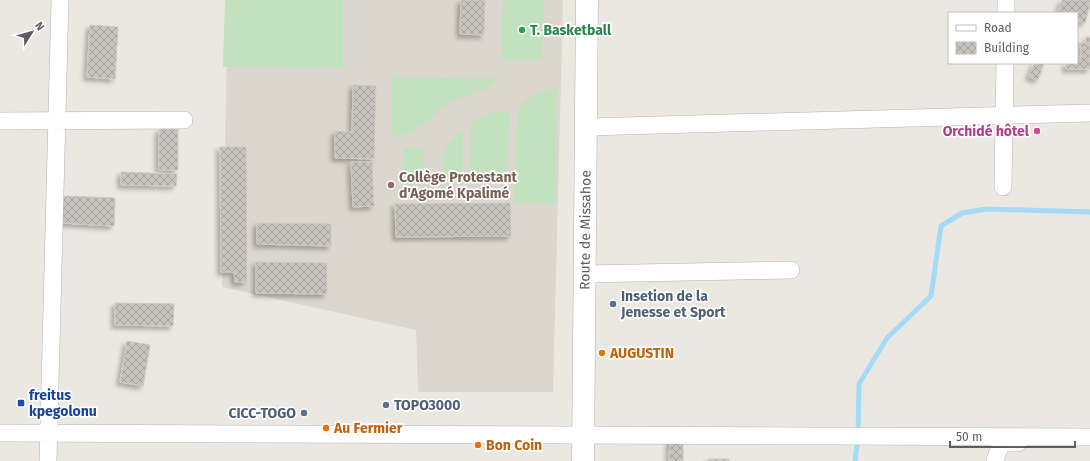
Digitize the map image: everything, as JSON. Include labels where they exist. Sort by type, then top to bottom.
[{"type":"main road","name":"Route de Missahoe","points":[[583,461],[587,0]]},
{"type":"street","points":[[48,461],[60,0]]},
{"type":"street","points":[[1006,0],[1006,12]]},
{"type":"street","points":[[1003,187],[1005,64]]},
{"type":"street","points":[[586,127],[1090,113]]},
{"type":"street","points":[[0,121],[184,120]]},
{"type":"street","points":[[585,274],[791,270]]},
{"type":"street","points":[[0,433],[1090,438]]},
{"type":"street","points":[[995,461],[1001,443],[1090,443]]},
{"type":"shaded area","name":"Collège Protestant d'Agomé Kpalimé","points":[[228,0],[563,0],[553,392],[418,392],[416,330],[222,287]]},
{"type":"green space","points":[[225,0],[343,0],[343,68],[223,67]]},
{"type":"green space","name":"T. Basketball","points":[[503,0],[544,0],[542,61],[501,59]]},
{"type":"green space","points":[[391,77],[500,79],[488,88],[455,100],[439,110],[411,133],[399,136],[392,134]]},
{"type":"green space","points":[[557,87],[555,204],[513,202],[518,111],[529,98]]},
{"type":"green space","points":[[510,111],[506,182],[470,184],[471,122],[491,113]]},
{"type":"green space","points":[[463,130],[463,178],[443,179],[444,153],[449,142]]},
{"type":"green space","points":[[404,148],[424,149],[424,184],[403,185]]},
{"type":"building","points":[[461,0],[485,0],[484,35],[460,34]]},
{"type":"building","points":[[1062,0],[1090,0],[1085,23],[1078,21],[1078,12],[1058,12]]},
{"type":"building","points":[[90,25],[118,27],[115,79],[87,77]]},
{"type":"building","points":[[1086,37],[1090,37],[1090,69],[1066,69],[1066,64],[1078,64],[1078,57],[1081,57],[1081,47],[1078,47],[1078,43],[1086,43]]},
{"type":"building","points":[[1034,64],[1044,64],[1038,80],[1029,77]]},
{"type":"building","points":[[353,85],[376,86],[374,159],[335,158],[335,131],[352,132]]},
{"type":"building","points":[[159,129],[178,129],[178,170],[159,170]]},
{"type":"building","points":[[220,147],[246,147],[247,282],[235,282],[234,272],[221,272]]},
{"type":"building","points":[[351,162],[372,162],[374,206],[353,207]]},
{"type":"building","points":[[121,172],[177,174],[176,186],[121,185]]},
{"type":"building","points":[[63,196],[115,198],[114,226],[62,223]]},
{"type":"building","points":[[510,203],[511,236],[396,237],[395,204]]},
{"type":"building","points":[[257,223],[331,224],[331,246],[257,244]]},
{"type":"building","points":[[256,262],[327,263],[327,294],[256,293]]},
{"type":"building","points":[[115,303],[174,304],[173,326],[115,325]]},
{"type":"building","points":[[127,341],[150,345],[143,386],[120,382]]},
{"type":"building","points":[[670,438],[683,439],[683,461],[669,461]]},
{"type":"building","points":[[708,459],[729,459],[729,461],[708,461]]},
{"type":"waterway","points":[[855,461],[858,437],[859,384],[887,338],[931,296],[941,226],[962,213],[987,209],[1090,212]]},
{"type":"place","name":"T. Basketball","points":[[522,30]]},
{"type":"place","name":"Orchidé hôtel","points":[[1037,131]]},
{"type":"place","name":"Collège Protestant d'Agomé Kpalimé","points":[[391,185]]},
{"type":"place","name":"Insetion de la Jenesse et Sport","points":[[613,304]]},
{"type":"place","name":"AUGUSTIN","points":[[602,353]]},
{"type":"place","name":"freitus kpegolonu","points":[[21,403]]},
{"type":"place","name":"TOPO3000","points":[[386,405]]},
{"type":"place","name":"CICC-TOGO","points":[[304,413]]},
{"type":"place","name":"Au Fermier","points":[[326,428]]},
{"type":"place","name":"Bon Coin","points":[[478,445]]}]
